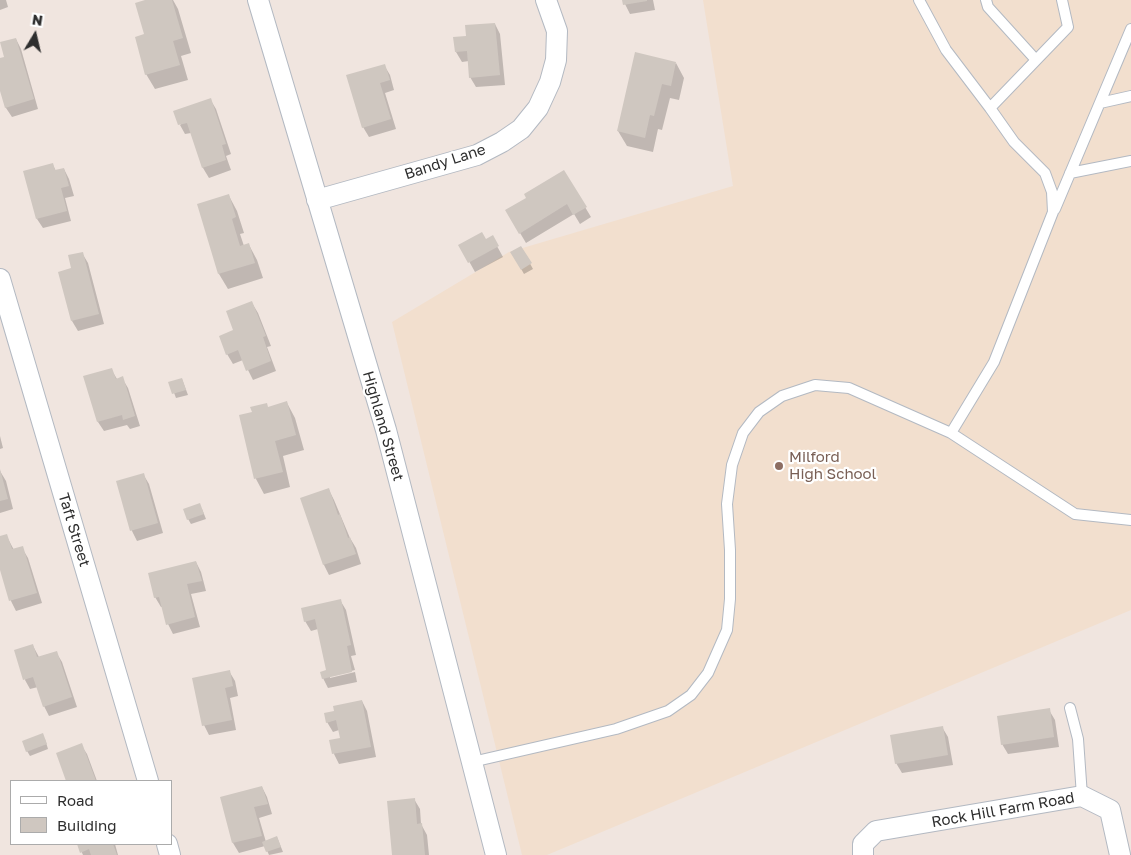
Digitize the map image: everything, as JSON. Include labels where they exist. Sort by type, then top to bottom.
[{"type":"street","name":"Highland Street","points":[[258,0],[386,430],[496,855]]},
{"type":"street","name":"Bandy Lane","points":[[317,200],[477,155],[502,142],[521,129],[538,108],[550,82],[556,60],[558,31],[546,0]]},
{"type":"street","name":"Taft Street","points":[[0,279],[148,780]]},
{"type":"street","name":"Rock Hill Farm Road","points":[[863,855],[863,844],[876,831],[1082,796],[1110,810],[1120,855]]},
{"type":"lane","points":[[919,0],[946,50],[1014,142],[1045,173],[1052,192],[1053,212]]},
{"type":"lane","points":[[986,0],[988,7],[1036,60]]},
{"type":"lane","points":[[990,108],[1068,27],[1062,0]]},
{"type":"lane","points":[[951,434],[994,362],[1053,212],[1131,29]]},
{"type":"lane","points":[[1100,103],[1131,96]]},
{"type":"lane","points":[[1070,173],[1131,161]]},
{"type":"lane","points":[[472,762],[616,730],[668,711],[691,694],[708,673],[727,630],[730,599],[730,550],[727,504],[732,465],[743,433],[758,412],[782,396],[815,385],[849,388],[951,434],[1076,514],[1131,520]]},
{"type":"lane","points":[[1070,708],[1078,739],[1082,796]]},
{"type":"shaded area","name":"Milford High School","points":[[703,0],[1131,0],[1131,610],[547,855],[522,855],[392,322],[509,252],[733,186]]},
{"type":"building","points":[[145,0],[172,0],[183,38],[173,41],[180,65],[145,75],[135,37],[144,34],[135,3]]},
{"type":"building","points":[[622,0],[647,0],[647,1],[623,5]]},
{"type":"building","points":[[495,23],[500,75],[469,78],[467,51],[455,52],[453,37],[466,36],[465,25]]},
{"type":"building","points":[[16,38],[34,99],[5,108],[0,91],[0,58],[4,57],[0,42]]},
{"type":"building","points":[[635,52],[676,62],[671,86],[662,84],[654,116],[650,115],[645,138],[617,131]]},
{"type":"building","points":[[385,64],[390,80],[380,83],[391,119],[362,128],[346,75]]},
{"type":"building","points":[[211,98],[226,144],[222,145],[226,160],[202,168],[187,123],[178,125],[173,111]]},
{"type":"building","points":[[53,163],[55,170],[64,168],[69,186],[61,188],[67,211],[36,219],[23,171]]},
{"type":"building","points":[[564,170],[587,207],[573,215],[567,204],[519,234],[505,210],[526,198],[524,194]]},
{"type":"building","points":[[229,194],[236,217],[232,219],[240,246],[249,243],[255,263],[218,274],[197,204]]},
{"type":"building","points":[[482,232],[486,239],[493,235],[499,246],[468,263],[458,245]]},
{"type":"building","points":[[521,246],[532,263],[521,270],[510,252]]},
{"type":"building","points":[[83,252],[99,314],[71,321],[58,272],[71,268],[68,255]]},
{"type":"building","points":[[252,301],[266,336],[263,337],[271,361],[246,371],[238,350],[226,355],[219,336],[233,330],[226,311]]},
{"type":"building","points":[[112,368],[116,379],[123,376],[135,416],[123,420],[122,415],[97,422],[83,376]]},
{"type":"building","points":[[182,378],[186,390],[172,394],[168,382]]},
{"type":"building","points":[[287,401],[296,435],[275,441],[283,472],[254,479],[239,415],[252,412],[250,407],[267,403],[268,407]]},
{"type":"building","points":[[0,469],[8,499],[0,501]]},
{"type":"building","points":[[144,473],[158,523],[130,531],[116,481]]},
{"type":"building","points":[[329,488],[338,515],[340,514],[356,554],[323,565],[300,498]]},
{"type":"building","points":[[200,503],[204,514],[187,520],[183,509]]},
{"type":"building","points":[[7,534],[12,549],[23,546],[37,593],[9,601],[0,570],[0,536]]},
{"type":"building","points":[[196,561],[202,581],[187,584],[195,617],[166,625],[159,597],[154,598],[148,573]]},
{"type":"building","points":[[341,599],[351,645],[347,646],[352,672],[322,679],[320,672],[326,670],[315,619],[304,622],[301,608]]},
{"type":"building","points":[[33,644],[37,657],[57,651],[72,697],[43,707],[33,677],[23,680],[14,650]]},
{"type":"building","points":[[230,670],[233,686],[225,688],[232,720],[202,726],[192,678]]},
{"type":"building","points":[[362,700],[371,747],[332,754],[329,740],[340,738],[336,720],[326,723],[324,713],[334,711],[333,706]]},
{"type":"building","points":[[1050,708],[1054,737],[1001,745],[997,716]]},
{"type":"building","points":[[943,726],[948,755],[895,764],[890,735]]},
{"type":"building","points":[[43,733],[47,744],[26,752],[22,741]]},
{"type":"building","points":[[82,743],[96,780],[66,780],[56,753]]},
{"type":"building","points":[[262,786],[268,804],[254,807],[262,836],[232,843],[220,797]]},
{"type":"building","points":[[415,798],[417,824],[422,823],[425,855],[392,855],[387,801]]},
{"type":"building","points":[[277,836],[281,847],[266,852],[262,842]]},
{"type":"building","points":[[77,845],[113,845],[117,855],[91,855],[89,849],[80,853]]},
{"type":"place","name":"Milford High School","points":[[779,466]]}]
